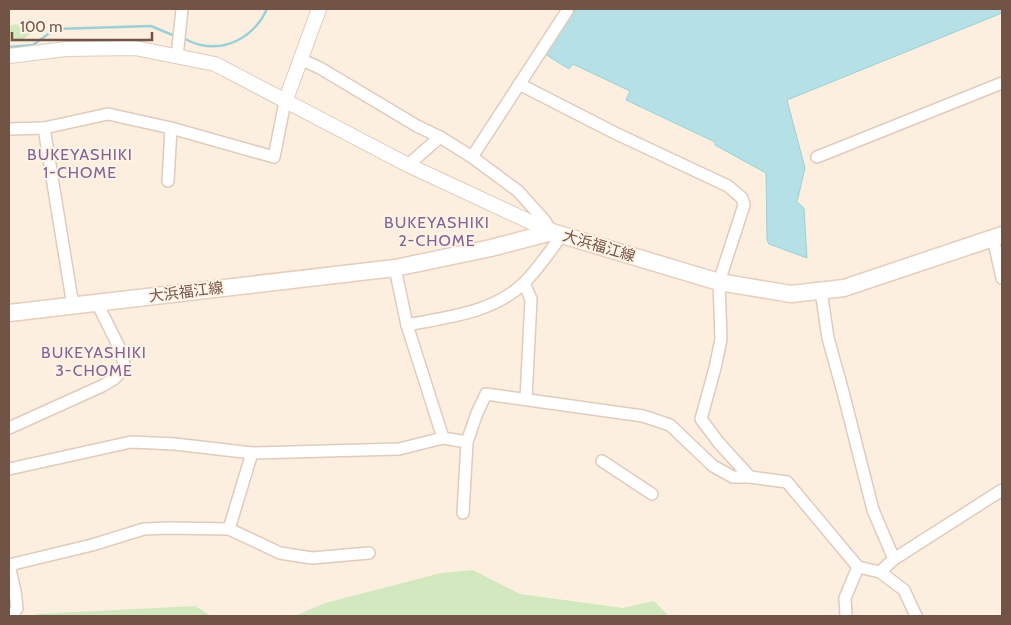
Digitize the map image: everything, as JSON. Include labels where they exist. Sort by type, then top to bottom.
[{"type":"main road","name":"大浜福江線","points":[[9,313],[395,268],[557,234],[718,282],[791,294],[844,288],[998,236]]},
{"type":"street","points":[[177,57],[182,9]]},
{"type":"street","points":[[9,129],[44,128],[108,114],[171,128],[274,157],[285,102],[318,9]]},
{"type":"street","points":[[472,158],[566,11]]},
{"type":"street","points":[[9,56],[66,49],[135,48],[215,64],[408,165],[557,234]]},
{"type":"street","points":[[300,59],[320,68],[417,126],[440,137],[472,158],[518,191],[557,234]]},
{"type":"street","points":[[817,157],[1002,83]]},
{"type":"street","points":[[519,84],[617,134],[728,186],[742,198],[744,205],[718,282],[721,339],[701,419],[719,443],[750,477]]},
{"type":"street","points":[[44,128],[73,306]]},
{"type":"street","points":[[168,181],[171,128]]},
{"type":"street","points":[[408,165],[440,137]]},
{"type":"street","points":[[407,325],[475,312],[498,302],[524,284],[557,234]]},
{"type":"street","points":[[998,236],[1002,278]]},
{"type":"street","points":[[395,268],[407,325],[443,438]]},
{"type":"street","points":[[524,284],[531,299],[526,399]]},
{"type":"street","points":[[822,291],[828,338],[873,510],[894,559]]},
{"type":"street","points":[[9,428],[102,386],[114,379],[124,366],[119,347],[96,303]]},
{"type":"street","points":[[464,514],[466,442],[486,394],[643,416],[670,425],[713,466],[733,477],[750,477],[787,482],[858,567],[880,572],[904,590],[916,616]]},
{"type":"street","points":[[9,469],[131,442],[176,444],[252,453],[399,449],[443,438],[466,442]]},
{"type":"street","points":[[229,528],[252,453]]},
{"type":"street","points":[[602,461],[652,494]]},
{"type":"street","points":[[880,572],[894,559],[1002,490]]},
{"type":"street","points":[[12,616],[17,608],[9,565],[144,530],[229,528],[280,553],[312,558],[369,553]]},
{"type":"street","points":[[846,616],[845,598],[858,567]]},
{"type":"green space","points":[[22,24],[30,34],[22,40],[9,42],[9,25]]},
{"type":"green space","points":[[473,570],[520,594],[623,608],[654,601],[669,616],[295,616],[325,603],[441,573]]},
{"type":"green space","points":[[195,606],[211,616],[34,616],[35,614]]},
{"type":"water","points":[[576,9],[1002,9],[1002,13],[787,100],[805,168],[797,202],[804,208],[807,258],[769,244],[767,240],[766,173],[715,145],[715,142],[626,100],[630,91],[573,64],[569,69],[548,56],[546,52]]},
{"type":"waterway","points":[[183,38],[201,45],[221,46],[231,43],[240,39],[256,26],[267,9]]},
{"type":"waterway","points":[[9,47],[33,45],[55,29],[151,26],[175,36]]},
{"type":"district","name":"BUKEYASHIKI 1-CHOME","points":[[80,163]]},
{"type":"district","name":"BUKEYASHIKI 2-CHOME","points":[[437,231]]},
{"type":"district","name":"BUKEYASHIKI 3-CHOME","points":[[94,361]]}]
